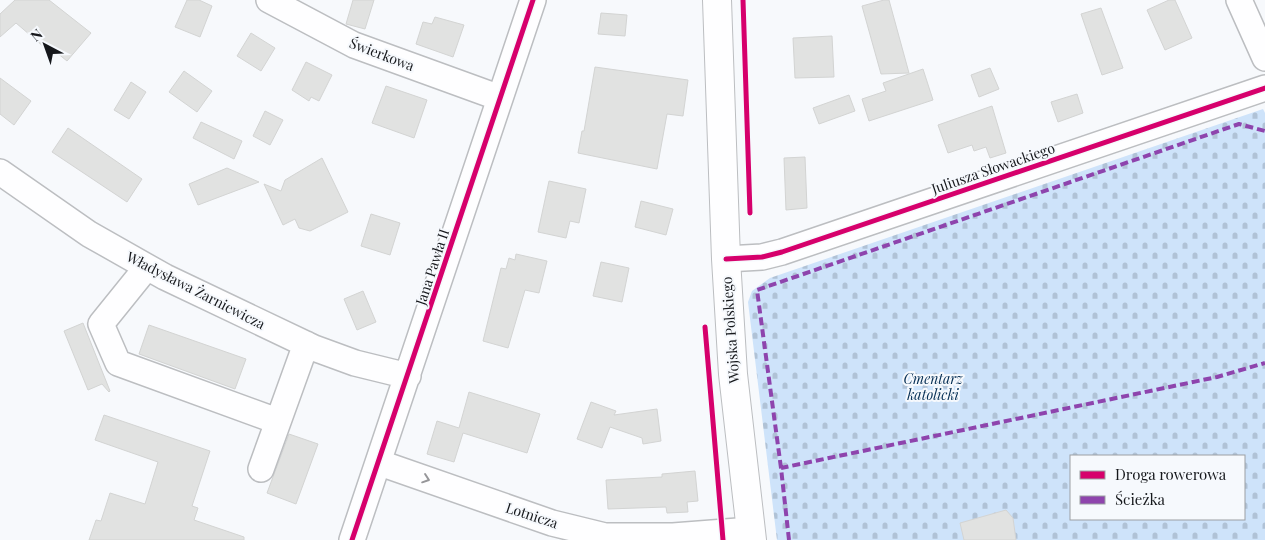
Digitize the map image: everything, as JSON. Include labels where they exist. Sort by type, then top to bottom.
[{"type":"main road","name":"Wojska Polskiego","points":[[717,0],[726,260],[733,374],[752,535]]},
{"type":"street","name":"Świerkowa","points":[[269,0],[354,45],[500,98]]},
{"type":"street","name":"Jana Pawła II","points":[[352,540],[380,462],[533,0]]},
{"type":"street","points":[[1242,1],[1265,58]]},
{"type":"street","name":"Juliusza Słowackiego","points":[[726,260],[762,257],[782,252],[1265,88]]},
{"type":"street","name":"Władysława Żarniewicza","points":[[0,172],[89,234],[147,267],[306,344],[355,363],[408,376]]},
{"type":"street","points":[[147,267],[101,324],[118,363],[277,421]]},
{"type":"street","points":[[261,469],[306,344]]},
{"type":"street","name":"Lotnicza","points":[[380,462],[552,523],[605,536],[752,535]]},
{"type":"green space","name":"Cmentarz katolicki","points":[[1263,109],[1265,113],[1265,540],[777,540],[748,302],[752,291],[770,278]]},
{"type":"building","points":[[15,0],[49,0],[91,33],[67,61],[46,44],[44,47],[16,23],[0,37],[0,14]]},
{"type":"building","points":[[187,0],[199,0],[212,6],[200,37],[175,27]]},
{"type":"building","points":[[353,0],[374,0],[365,29],[346,24]]},
{"type":"building","points":[[889,0],[909,73],[881,74],[862,6]]},
{"type":"building","points":[[1169,0],[1175,0],[1192,38],[1165,50],[1147,10]]},
{"type":"building","points":[[1101,8],[1123,68],[1102,75],[1081,14]]},
{"type":"building","points":[[601,13],[627,15],[625,36],[598,34]]},
{"type":"building","points":[[435,17],[464,25],[453,57],[416,44],[423,22],[432,24]]},
{"type":"building","points":[[251,33],[275,48],[261,71],[237,56]]},
{"type":"building","points":[[832,36],[834,77],[795,78],[793,38]]},
{"type":"building","points":[[306,62],[332,75],[319,101],[311,97],[309,101],[292,90]]},
{"type":"building","points":[[595,67],[688,80],[683,116],[667,114],[657,169],[578,153],[582,131],[584,131]]},
{"type":"building","points":[[990,68],[999,89],[979,97],[971,75]]},
{"type":"building","points":[[923,69],[933,100],[869,121],[862,99],[886,91],[883,83]]},
{"type":"building","points":[[184,71],[212,91],[197,112],[169,92]]},
{"type":"building","points":[[0,78],[31,101],[14,125],[0,114]]},
{"type":"building","points":[[131,82],[146,92],[129,119],[114,110]]},
{"type":"building","points":[[386,86],[427,100],[414,138],[372,123]]},
{"type":"building","points":[[1077,94],[1083,113],[1058,122],[1051,102]]},
{"type":"building","points":[[849,95],[855,111],[819,124],[813,108]]},
{"type":"building","points":[[992,106],[1006,153],[990,158],[986,147],[974,151],[972,145],[948,153],[938,125]]},
{"type":"building","points":[[265,111],[283,120],[270,145],[253,136]]},
{"type":"building","points":[[201,122],[242,141],[234,159],[193,138]]},
{"type":"building","points":[[68,128],[142,179],[127,202],[52,152]]},
{"type":"building","points":[[805,157],[807,208],[786,210],[784,158]]},
{"type":"building","points":[[322,158],[348,212],[310,231],[299,228],[295,219],[283,225],[264,184],[281,191],[285,180]]},
{"type":"building","points":[[227,168],[259,182],[198,205],[189,184]]},
{"type":"building","points":[[549,181],[586,189],[579,223],[570,221],[566,238],[538,232]]},
{"type":"building","points":[[641,201],[673,209],[666,235],[635,227]]},
{"type":"building","points":[[371,214],[400,223],[390,255],[361,246]]},
{"type":"building","points":[[516,254],[547,261],[539,293],[525,290],[508,348],[483,341],[501,268],[506,269],[509,258],[515,260]]},
{"type":"building","points":[[601,262],[629,268],[622,302],[593,296]]},
{"type":"building","points":[[363,291],[376,322],[357,330],[344,299]]},
{"type":"building","points":[[83,323],[109,392],[102,384],[88,390],[64,331]]},
{"type":"building","points":[[149,325],[246,359],[235,389],[139,354]]},
{"type":"building","points":[[469,392],[540,414],[527,453],[463,433],[454,462],[427,454],[437,421],[459,428]]},
{"type":"building","points":[[591,402],[616,411],[614,415],[657,409],[661,441],[643,444],[642,438],[610,427],[602,448],[577,439]]},
{"type":"building","points":[[104,415],[210,451],[192,506],[198,508],[194,520],[244,537],[244,540],[89,540],[96,520],[101,521],[110,493],[145,504],[158,462],[95,440]]},
{"type":"building","points":[[289,434],[318,444],[296,504],[267,493]]},
{"type":"building","points":[[695,471],[698,501],[687,502],[688,512],[667,513],[666,507],[608,509],[606,480],[662,477],[662,474]]},
{"type":"building","points":[[1006,510],[1013,518],[1016,540],[964,540],[960,523]]},
{"type":"marked path","points":[[781,468],[757,290],[1239,124],[1265,131]]},
{"type":"marked path","points":[[789,540],[781,468],[1217,377],[1265,363]]},
{"type":"cycle path","points":[[352,540],[533,0]]},
{"type":"cycle path","points":[[743,0],[750,213]]},
{"type":"cycle path","points":[[726,259],[762,257],[782,252],[1265,88]]},
{"type":"cycle path","points":[[705,327],[723,540]]}]
